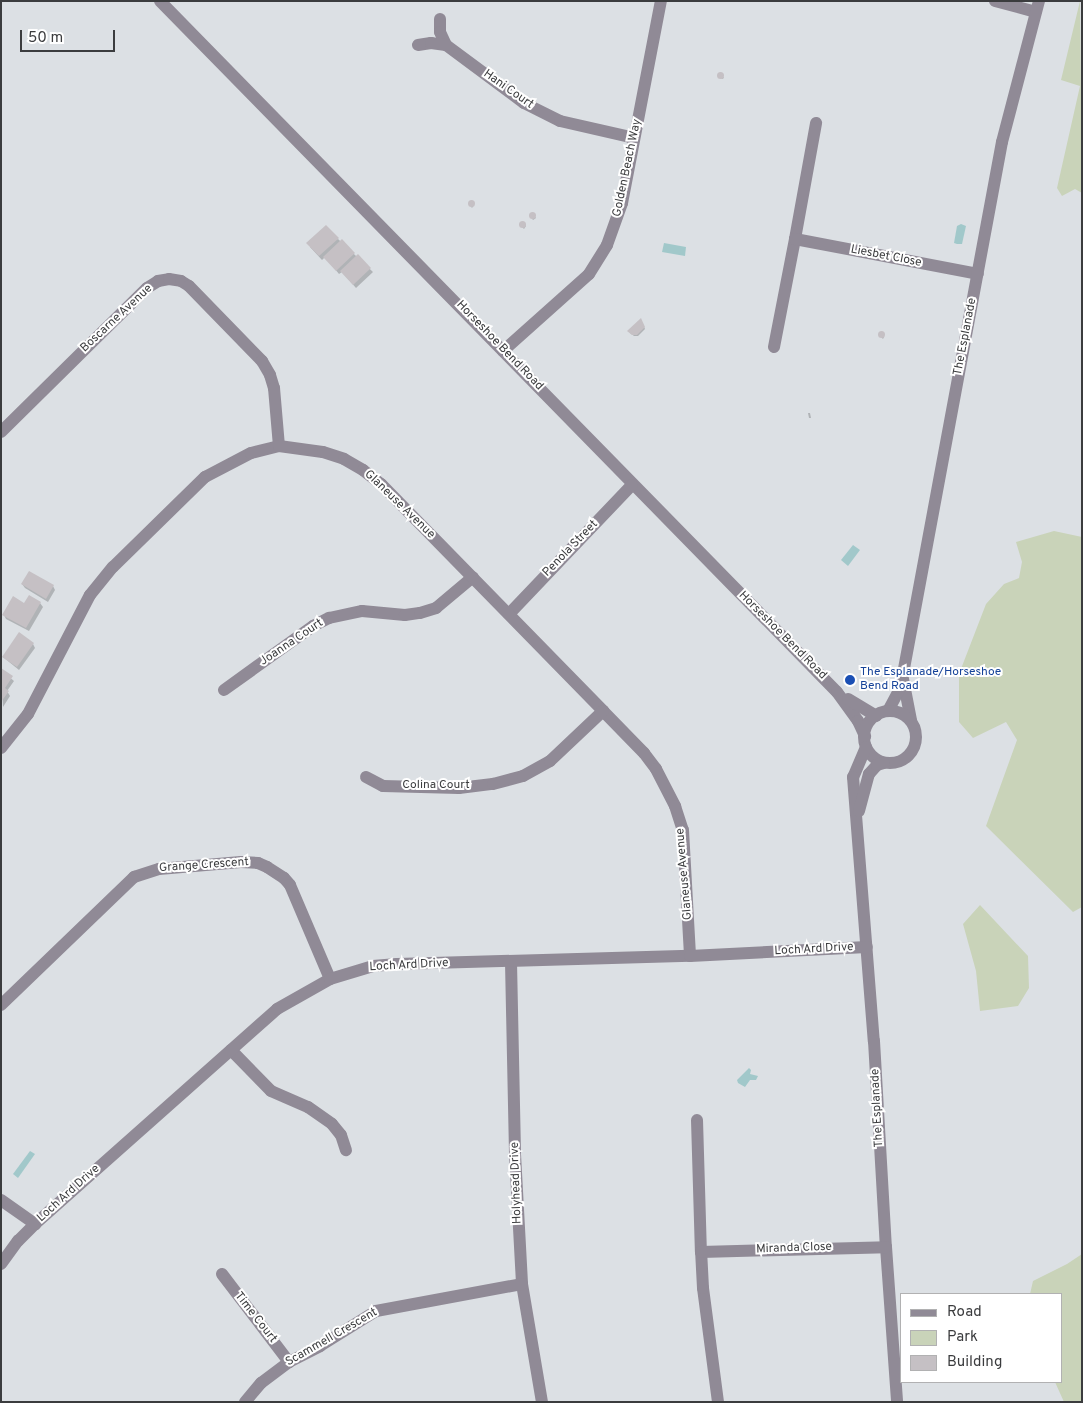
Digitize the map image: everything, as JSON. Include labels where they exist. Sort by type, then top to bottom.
[{"type":"street","name":"Horseshoe Bend Road","points":[[160,1],[632,485],[837,692],[858,721],[865,741]]},
{"type":"street","name":"Golden Beach Way","points":[[503,351],[589,274],[598,261],[614,229],[622,203],[661,1]]},
{"type":"street","points":[[995,1],[1038,7]]},
{"type":"street","name":"The Esplanade","points":[[888,711],[898,692],[903,674],[1005,130],[1038,7]]},
{"type":"street","points":[[440,19],[440,32],[446,45]]},
{"type":"street","points":[[418,45],[431,43],[446,45]]},
{"type":"street","name":"Hani Court","points":[[446,45],[524,103],[542,113],[578,126],[634,138]]},
{"type":"street","points":[[774,347],[816,123]]},
{"type":"street","name":"Liesbet Close","points":[[795,239],[978,274]]},
{"type":"street","name":"Boscarne Avenue","points":[[1,432],[147,288],[158,281],[169,279],[181,281],[189,286],[262,361],[270,375],[274,388],[279,446]]},
{"type":"street","name":"Glaneuse Avenue","points":[[3,742],[28,714],[90,595],[114,567],[205,477],[243,456],[279,446],[323,452],[344,458],[380,484],[648,758],[666,785],[676,806],[683,830],[686,852],[690,956]]},
{"type":"street","name":"Penola Street","points":[[509,614],[632,485]]},
{"type":"street","name":"Joanna Court","points":[[224,690],[313,626],[329,618],[362,611],[405,615],[428,611],[436,608],[473,577]]},
{"type":"street","name":"The Esplanade","points":[[903,674],[911,720]]},
{"type":"street","name":"Horseshoe Bend Road","points":[[837,692],[876,716]]},
{"type":"street","name":"Colina Court","points":[[366,776],[383,786],[459,788],[493,784],[523,776],[550,761],[604,711]]},
{"type":"street","points":[[888,711],[902,714],[911,720],[916,732],[913,749],[900,761],[884,763],[877,760],[865,741],[867,728],[876,716],[888,711]]},
{"type":"street","name":"The Esplanade","points":[[865,741],[853,777],[867,947],[897,1402]]},
{"type":"street","name":"The Esplanade","points":[[857,815],[869,774],[877,765],[884,763]]},
{"type":"street","name":"Grange Crescent","points":[[1,1005],[134,877],[159,869],[241,862],[258,863],[267,867],[284,878],[290,885],[330,978]]},
{"type":"street","name":"Loch Ard Drive","points":[[1,1264],[18,1241],[35,1224],[277,1009],[330,978],[373,966],[690,956],[867,947]]},
{"type":"street","name":"Holyhead Drive","points":[[511,962],[515,1154],[522,1284],[542,1402]]},
{"type":"street","points":[[231,1050],[270,1091],[308,1107],[332,1124],[341,1135],[346,1150]]},
{"type":"street","points":[[697,1120],[703,1288],[718,1402]]},
{"type":"street","points":[[1,1200],[35,1224]]},
{"type":"street","name":"Miranda Close","points":[[702,1252],[886,1247]]},
{"type":"street","name":"Time Court","points":[[222,1274],[289,1362]]},
{"type":"street","name":"Scammell Crescent","points":[[245,1402],[261,1383],[289,1362],[320,1346],[376,1311],[522,1284]]},
{"type":"green space","points":[[1080,1],[1082,193],[1075,189],[1062,196],[1057,188],[1080,86],[1061,80]]},
{"type":"green space","points":[[1054,531],[1082,537],[1082,907],[1073,912],[986,826],[1017,740],[1006,722],[973,738],[959,722],[959,674],[986,604],[1004,584],[1019,578],[1022,562],[1016,542]]},
{"type":"green space","points":[[980,905],[1028,956],[1029,988],[1018,1006],[980,1011],[976,971],[963,924]]},
{"type":"green space","points":[[1082,1254],[1082,1402],[1064,1402],[1055,1383],[1063,1383],[1063,1293],[1030,1293],[1033,1281],[1067,1264]]},
{"type":"water","points":[[961,224],[966,226],[962,244],[957,244],[954,243],[957,226]]},
{"type":"water","points":[[664,243],[686,247],[685,256],[662,252]]},
{"type":"water","points":[[853,545],[860,550],[848,566],[841,560]]},
{"type":"water","points":[[749,1068],[751,1070],[750,1074],[758,1076],[756,1080],[750,1080],[745,1087],[738,1083],[737,1080]]},
{"type":"water","points":[[30,1151],[35,1154],[18,1178],[13,1174]]},
{"type":"building","points":[[720,71],[724,75],[720,79],[716,75]]},
{"type":"building","points":[[471,199],[475,203],[471,207],[467,203]]},
{"type":"building","points":[[532,211],[536,215],[532,219],[528,215]]},
{"type":"building","points":[[522,220],[526,224],[522,228],[518,224]]},
{"type":"building","points":[[326,225],[339,238],[319,256],[306,243]]},
{"type":"building","points":[[342,239],[355,253],[336,271],[323,257]]},
{"type":"building","points":[[358,254],[371,268],[353,285],[340,271]]},
{"type":"building","points":[[641,318],[645,327],[637,335],[632,335],[627,331]]},
{"type":"building","points":[[881,330],[885,334],[881,338],[877,334]]},
{"type":"building","points":[[29,571],[54,585],[46,599],[21,584]]},
{"type":"building","points":[[29,595],[41,602],[26,628],[2,615],[13,596],[24,603]]},
{"type":"building","points":[[19,632],[34,643],[17,667],[2,657]]},
{"type":"building","points":[[1,668],[13,676],[5,688],[9,691],[1,702]]},
{"type":"place","name":"The Esplanade/Horseshoe Bend Road","points":[[850,680]]}]
